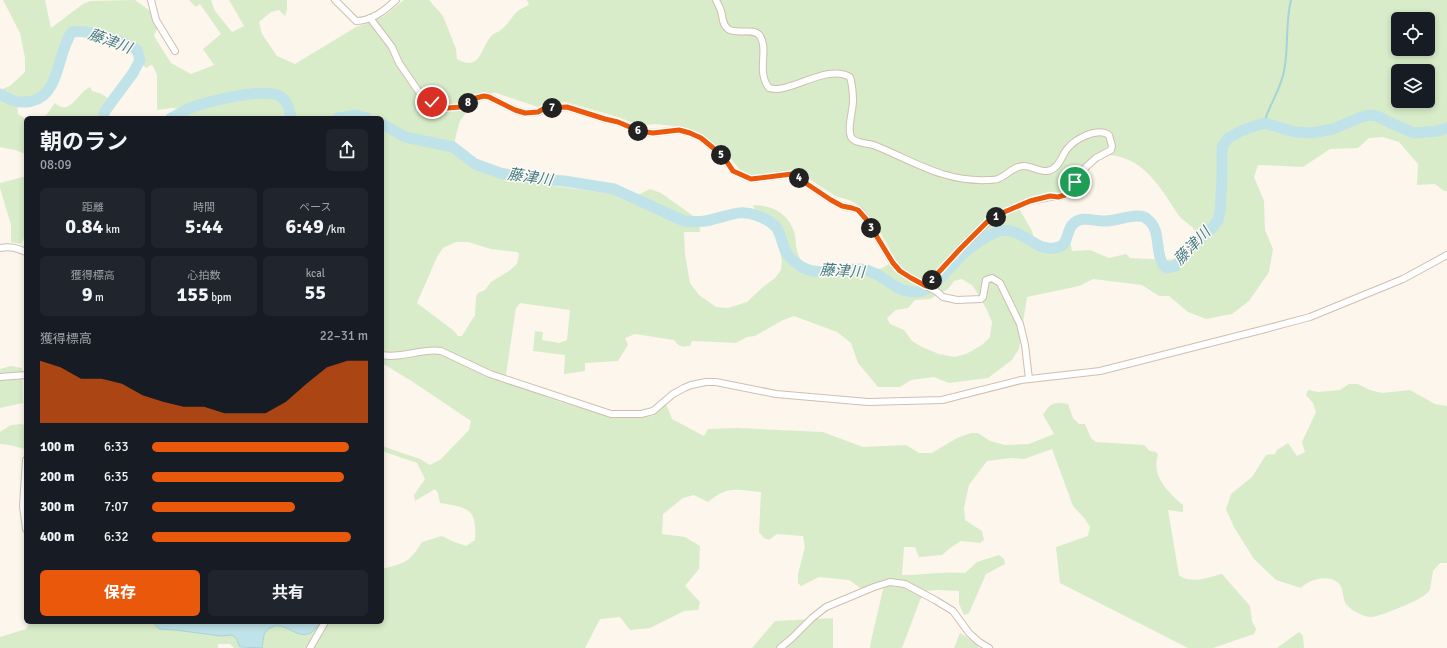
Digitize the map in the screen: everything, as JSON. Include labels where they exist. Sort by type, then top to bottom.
[{"type":"street","points":[[151,0],[156,20],[175,51]]},
{"type":"street","points":[[335,0],[356,20],[370,18],[385,10],[396,0]]},
{"type":"street","points":[[716,0],[721,10],[723,23],[728,29],[735,32],[750,32],[758,34],[761,38],[764,58],[762,66],[764,77],[769,88],[781,88],[820,76],[838,73],[850,77],[853,100],[850,130],[852,139],[874,145],[928,170],[964,180],[999,179],[1013,169],[1024,166],[1047,171],[1054,168],[1060,162],[1067,150],[1077,140],[1098,132],[1105,132],[1110,135],[1112,146],[1111,150],[1096,158],[1086,167],[1065,195],[1058,197],[1050,196],[1030,201],[1002,213],[987,222],[926,286]]},
{"type":"street","points":[[370,18],[392,46],[399,64],[419,92],[440,106],[447,108],[461,107],[476,98],[484,96],[525,113],[538,112],[545,108],[567,107],[618,122],[639,131],[653,133],[679,130],[690,133],[701,138],[723,156],[733,171],[751,179],[792,174],[831,200],[842,206],[858,210],[866,219],[893,263],[905,274],[936,291],[943,297],[951,299],[981,299],[983,297],[986,280],[992,278],[995,279],[1000,283],[1020,324],[1025,345],[1029,379]]},
{"type":"street","points":[[0,248],[8,246],[24,251]]},
{"type":"street","points":[[384,355],[397,357],[425,351],[441,351],[490,374],[606,412],[627,414],[641,414],[653,411],[684,388],[706,382],[716,382],[776,394],[868,402],[942,400],[1029,379],[1100,371],[1310,316],[1402,279],[1447,255]]},
{"type":"street","points":[[0,377],[24,375]]},
{"type":"street","points":[[24,491],[24,514]]},
{"type":"street","points":[[780,648],[826,607],[890,582],[905,584],[936,600],[953,612],[969,633],[989,648]]},
{"type":"street","points":[[310,648],[324,624]]},
{"type":"green space","points":[[3,0],[45,0],[51,28],[83,4],[90,1],[135,0],[150,11],[157,29],[154,36],[171,63],[191,74],[214,65],[203,49],[221,34],[200,4],[196,7],[189,0],[211,0],[215,11],[232,32],[244,26],[229,0],[287,0],[287,10],[285,16],[279,10],[271,12],[259,22],[262,34],[277,56],[295,64],[356,27],[384,16],[404,0],[429,0],[443,16],[456,49],[457,59],[471,63],[479,57],[491,36],[502,29],[519,10],[529,5],[527,0],[1447,0],[1447,191],[1444,191],[1435,184],[1417,185],[1418,164],[1399,142],[1383,137],[1369,138],[1358,148],[1330,149],[1303,167],[1258,165],[1254,177],[1264,201],[1265,230],[1273,249],[1269,272],[1249,301],[1232,314],[1206,319],[1188,312],[1169,296],[1159,296],[1142,285],[1093,279],[1079,286],[1027,297],[1019,349],[1012,360],[988,378],[949,383],[934,377],[911,380],[900,387],[878,387],[858,363],[851,343],[837,332],[794,316],[783,320],[755,336],[747,337],[736,343],[692,341],[690,346],[683,346],[677,344],[674,340],[635,334],[625,338],[628,345],[618,361],[585,363],[585,371],[564,374],[565,355],[533,351],[535,331],[543,332],[542,340],[559,343],[567,340],[570,310],[520,303],[516,308],[505,381],[560,402],[617,418],[653,416],[666,404],[672,419],[704,436],[708,429],[737,428],[823,432],[863,447],[906,445],[919,453],[932,453],[957,438],[971,433],[978,433],[990,441],[1005,445],[1029,444],[1054,434],[1043,415],[1048,408],[1056,403],[1068,404],[1073,418],[1079,424],[1085,424],[1091,438],[1096,442],[1144,445],[1150,451],[1156,452],[1158,455],[1156,463],[1157,470],[1162,483],[1183,505],[1183,512],[1168,510],[1179,575],[1183,578],[1194,580],[1222,574],[1250,606],[1252,621],[1256,629],[1254,634],[1213,648],[1188,648],[1060,583],[1056,547],[1088,536],[1090,527],[1073,506],[1052,449],[1024,459],[1011,458],[987,461],[969,485],[964,508],[965,520],[982,531],[984,540],[980,543],[961,541],[942,555],[919,557],[915,547],[904,547],[902,575],[949,572],[965,573],[977,562],[999,555],[1004,559],[1005,564],[986,574],[969,613],[964,615],[959,604],[959,591],[926,591],[920,600],[902,648],[870,648],[885,581],[863,590],[849,580],[819,577],[801,586],[798,583],[798,574],[805,547],[803,536],[777,534],[769,540],[764,538],[759,532],[761,492],[733,490],[722,493],[708,502],[694,495],[683,498],[663,514],[662,534],[685,537],[700,546],[699,569],[685,586],[700,602],[698,610],[684,611],[650,628],[630,630],[620,617],[600,619],[585,648],[261,648],[266,631],[272,627],[279,626],[292,630],[312,632],[318,624],[384,624],[384,568],[406,561],[414,554],[422,542],[442,536],[466,546],[475,540],[474,521],[469,511],[458,506],[440,503],[438,493],[435,489],[415,501],[414,495],[425,479],[417,463],[384,452],[384,447],[420,459],[430,465],[441,459],[469,430],[471,421],[384,364],[384,116],[186,116],[181,109],[172,108],[157,110],[157,75],[153,66],[151,65],[146,68],[141,63],[142,57],[140,50],[129,43],[104,34],[80,29],[67,35],[57,69],[44,92],[36,98],[17,101],[18,114],[24,118],[24,153],[0,147],[0,90],[10,86],[25,72],[25,58],[20,33]],"holes":[[[486,93],[496,93],[538,107],[566,102],[621,118],[641,126],[654,124],[684,127],[702,134],[725,152],[741,171],[750,175],[796,170],[835,196],[849,200],[861,207],[882,235],[896,260],[882,268],[856,272],[828,275],[808,272],[799,256],[793,228],[785,216],[774,209],[760,205],[753,205],[759,222],[774,230],[782,260],[781,270],[775,278],[747,302],[728,308],[716,307],[699,295],[690,283],[685,254],[684,232],[700,232],[699,220],[661,193],[650,189],[640,194],[619,195],[504,179],[474,167],[453,151],[460,121],[465,114],[476,108]],[[1105,151],[1109,155],[1121,157],[1142,168],[1159,186],[1179,216],[1194,229],[1197,246],[1186,257],[1167,260],[1130,258],[1126,254],[1109,258],[1090,250],[1072,251],[1070,240],[1047,245],[1034,239],[1032,231],[1017,205],[1045,194],[1060,195],[1065,193]],[[456,242],[468,242],[491,249],[517,252],[519,254],[517,264],[509,271],[491,282],[485,290],[478,293],[476,297],[475,315],[462,336],[458,336],[454,331],[417,303],[437,257],[443,248]],[[962,279],[973,286],[992,322],[990,337],[982,345],[966,354],[955,357],[939,354],[912,341],[904,330],[890,324],[887,318],[896,310],[908,308],[915,300],[930,299],[948,289],[954,281]]]},
{"type":"green space","points":[[90,87],[92,91],[106,97],[113,105],[108,116],[44,116],[55,103],[60,107],[69,106]]},
{"type":"green space","points":[[24,177],[24,238],[21,244],[11,242],[11,225],[0,188],[0,183]]},
{"type":"green space","points":[[11,366],[22,368],[23,403],[0,408],[0,369]]},
{"type":"green space","points":[[1349,384],[1358,384],[1370,390],[1382,393],[1410,390],[1435,404],[1447,406],[1447,563],[1440,563],[1433,571],[1430,590],[1423,596],[1411,603],[1374,617],[1362,615],[1349,607],[1345,603],[1340,585],[1331,579],[1326,578],[1314,580],[1301,588],[1276,580],[1254,559],[1234,527],[1226,509],[1231,494],[1252,477],[1266,455],[1275,454],[1277,450],[1288,443],[1297,456],[1305,452],[1302,442],[1316,412],[1313,403],[1306,395],[1308,390],[1318,392],[1340,390]]},
{"type":"green space","points":[[11,425],[24,425],[24,449],[0,444],[0,432]]},
{"type":"green space","points":[[833,618],[833,648],[752,648],[775,621]]},
{"type":"green space","points":[[29,624],[155,624],[160,629],[221,636],[232,635],[236,638],[240,647],[243,648],[234,648],[230,644],[218,644],[218,648],[0,648],[0,637],[26,629]]},
{"type":"green space","points":[[1299,632],[1303,636],[1304,648],[1277,648]]},
{"type":"green space","points":[[960,633],[978,645],[978,648],[954,648]]},
{"type":"water","points":[[155,624],[318,624],[313,631],[307,634],[296,633],[281,626],[270,628],[264,634],[262,648],[240,647],[236,638],[232,635],[221,636],[159,629]]},
{"type":"waterway","points":[[1264,123],[1284,71],[1288,18],[1291,0]]},
{"type":"waterway","name":"藤津川","points":[[0,94],[19,102],[32,101],[41,97],[48,90],[53,81],[67,40],[72,32],[87,32],[114,40],[137,50],[140,60],[133,73],[105,111],[104,116]]},
{"type":"waterway","name":"藤津川","points":[[175,116],[190,108],[209,102],[236,96],[263,93],[281,97],[288,106],[290,116]]},
{"type":"waterway","name":"藤津川","points":[[384,125],[405,137],[453,147],[475,164],[500,173],[526,178],[564,181],[614,189],[684,221],[707,221],[731,214],[752,214],[765,219],[776,227],[788,255],[803,268],[819,272],[861,269],[875,274],[901,289],[916,292],[922,291],[935,283],[964,253],[982,239],[994,233],[1003,230],[1011,231],[1042,247],[1059,247],[1066,240],[1071,226],[1077,221],[1084,219],[1108,221],[1130,216],[1140,216],[1146,218],[1155,229],[1162,263],[1166,268],[1176,266],[1189,249],[1213,227],[1218,220],[1220,212],[1222,179],[1222,147],[1228,138],[1243,130],[1264,123],[1295,132],[1312,133],[1333,129],[1369,115],[1377,116],[1414,133],[1438,131],[1447,128]]},
{"type":"waterway","name":"藤津川","points":[[350,116],[360,116]]},
{"type":"route","points":[[432,102],[447,108],[461,107],[480,96],[484,96],[525,113],[538,112],[545,108],[567,107],[618,122],[639,131],[653,133],[679,130],[690,133],[701,138],[723,156],[733,171],[751,179],[792,174],[842,206],[858,210],[866,219],[893,263],[900,271],[926,286],[987,222],[1002,213],[1030,201],[1050,196],[1058,197],[1065,195],[1075,182]]}]
